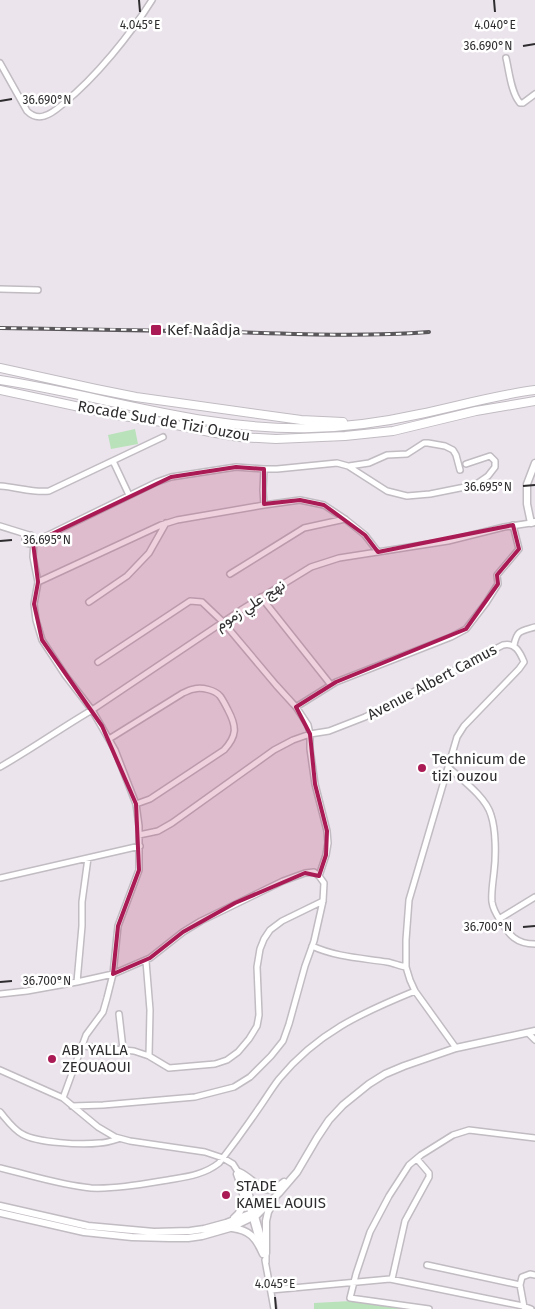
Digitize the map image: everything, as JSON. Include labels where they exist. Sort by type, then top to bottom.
[{"type":"highway","points":[[0,368],[136,396],[301,420],[372,423]]},
{"type":"highway","name":"Rocade Sud de Tizi Ouzou","points":[[0,380],[219,423],[275,428],[336,427],[372,423],[419,415],[482,399],[535,390]]},
{"type":"highway","name":"Rocade Sud de Tizi Ouzou","points":[[0,390],[117,415],[210,432],[239,437],[276,439],[345,436],[393,431],[476,411],[535,401]]},
{"type":"main road","points":[[533,522],[527,504],[527,484],[535,463]]},
{"type":"main road","points":[[0,1213],[79,1231],[132,1237],[188,1238],[202,1236],[254,1214],[265,1206],[297,1172],[317,1138],[343,1105],[385,1074],[456,1048],[535,1031]]},
{"type":"main road","points":[[238,1173],[246,1176],[264,1190],[273,1189],[281,1185],[297,1172]]},
{"type":"main road","points":[[228,1226],[242,1208],[244,1194],[238,1173]]},
{"type":"main road","points":[[264,1253],[268,1212],[279,1193]]},
{"type":"main road","points":[[0,1206],[70,1223],[115,1229],[173,1232],[228,1226],[253,1236],[264,1253]]},
{"type":"street","points":[[1,68],[31,116],[45,116],[82,88],[138,22],[152,0]]},
{"type":"street","points":[[506,58],[517,100],[523,103],[535,94]]},
{"type":"street","points":[[0,289],[38,290]]},
{"type":"street","points":[[0,486],[42,492],[50,491],[163,437]]},
{"type":"street","points":[[348,466],[369,463],[387,455],[406,454],[428,442],[446,446],[453,450],[460,470]]},
{"type":"street","points":[[30,540],[51,534],[129,495],[157,482],[171,478],[236,467],[276,470],[337,463],[348,466],[387,491],[407,496],[430,494],[475,485],[488,476],[495,467],[495,461],[490,456],[466,464]]},
{"type":"street","points":[[114,461],[129,495]]},
{"type":"street","points":[[264,469],[264,505]]},
{"type":"street","points":[[38,582],[166,523],[300,500],[324,505],[345,519],[365,535],[378,552]]},
{"type":"street","points":[[230,574],[304,528],[345,519]]},
{"type":"street","name":"نهج علي زموم","points":[[0,767],[68,723],[92,710],[261,597],[311,567],[339,558],[448,541],[533,522]]},
{"type":"street","points":[[89,602],[127,576],[149,553],[166,523]]},
{"type":"street","points":[[0,526],[15,531],[30,540],[38,582],[34,604],[36,620],[42,640],[65,676],[92,710],[115,750],[136,804],[140,826],[139,870],[118,926],[113,974],[103,1012],[86,1035],[84,1046],[63,1098]]},
{"type":"street","points":[[296,707],[336,682],[451,637],[466,629],[498,584],[497,575],[519,549],[513,526]]},
{"type":"street","points":[[261,597],[331,685]]},
{"type":"street","points":[[98,662],[190,601],[202,602],[223,622],[296,707],[308,725],[315,784],[327,831],[328,843],[319,876]]},
{"type":"street","points":[[514,645],[516,635],[520,631],[535,627]]},
{"type":"street","name":"Avenue Albert Camus","points":[[140,835],[158,831],[172,823],[274,750],[293,740],[310,734],[329,731],[365,717],[503,645],[514,645],[524,662],[464,726],[457,737],[409,900],[406,967],[410,980],[415,991],[456,1048]]},
{"type":"street","points":[[109,739],[183,693],[194,689],[203,688],[213,691],[220,696],[232,718],[235,726],[234,737],[224,750],[150,799],[136,804]]},
{"type":"street","points":[[448,767],[482,798],[492,816],[495,867],[492,901],[494,910],[508,933],[524,944],[535,944]]},
{"type":"street","points":[[0,878],[140,846]]},
{"type":"street","points":[[77,982],[82,902],[88,858]]},
{"type":"street","points":[[0,994],[77,982],[113,974],[150,958],[183,932],[201,921],[283,881],[305,873],[314,872],[324,883],[323,901],[312,946],[304,966],[289,1024],[282,1041],[250,1077],[234,1087],[195,1097],[72,1106]]},
{"type":"street","points":[[499,918],[535,896]]},
{"type":"street","points":[[84,1046],[134,1051],[149,1056],[169,1068],[215,1064],[227,1060],[238,1052],[257,1026],[259,1015],[257,967],[264,939],[270,930],[282,921],[323,901]]},
{"type":"street","points":[[312,946],[342,956],[390,962],[406,967]]},
{"type":"street","points":[[146,960],[150,1010],[149,1056]]},
{"type":"street","points":[[0,1168],[91,1188],[117,1187],[204,1172],[213,1168],[223,1158],[278,1080],[300,1056],[324,1036],[358,1015],[415,991]]},
{"type":"street","points":[[119,1014],[123,1049]]},
{"type":"street","points":[[528,1032],[535,1040]]},
{"type":"street","points":[[0,1070],[63,1098],[106,1132],[119,1138],[205,1152],[223,1158],[233,1164],[247,1186],[266,1262],[274,1309]]},
{"type":"street","points":[[0,1112],[20,1133],[32,1138],[84,1144],[109,1142],[119,1138]]},
{"type":"street","points":[[429,1309],[350,1298],[370,1232],[400,1179],[417,1158],[453,1135],[469,1130],[535,1138]]},
{"type":"street","points":[[392,1279],[406,1221],[430,1177],[417,1158]]},
{"type":"street","points":[[427,1265],[520,1285]]},
{"type":"street","points":[[524,1308],[520,1285],[522,1277],[530,1274],[535,1275]]},
{"type":"street","points":[[271,1290],[392,1279],[531,1309]]},
{"type":"highlighted area","points":[[236,467],[264,469],[264,504],[300,500],[324,505],[365,535],[378,552],[513,525],[519,549],[497,575],[498,584],[466,629],[336,682],[296,707],[310,734],[315,784],[327,831],[326,855],[319,876],[305,873],[235,903],[183,932],[150,958],[113,974],[118,926],[139,870],[136,804],[102,726],[42,640],[34,604],[38,582],[33,543],[171,477]]},
{"type":"green space","points":[[135,429],[138,444],[111,449],[108,435]]},
{"type":"green space","points":[[351,1301],[410,1309],[314,1309],[314,1303]]},
{"type":"railway","points":[[0,328],[330,335],[429,332]]},
{"type":"place","name":"Kef Naâdja","points":[[156,330]]},
{"type":"place","name":"Technicum de tizi ouzou","points":[[422,768]]},
{"type":"place","name":"ABI YALLA ZEOUAOUI","points":[[52,1059]]},
{"type":"place","name":"STADE KAMEL AOUIS","points":[[226,1195]]}]
